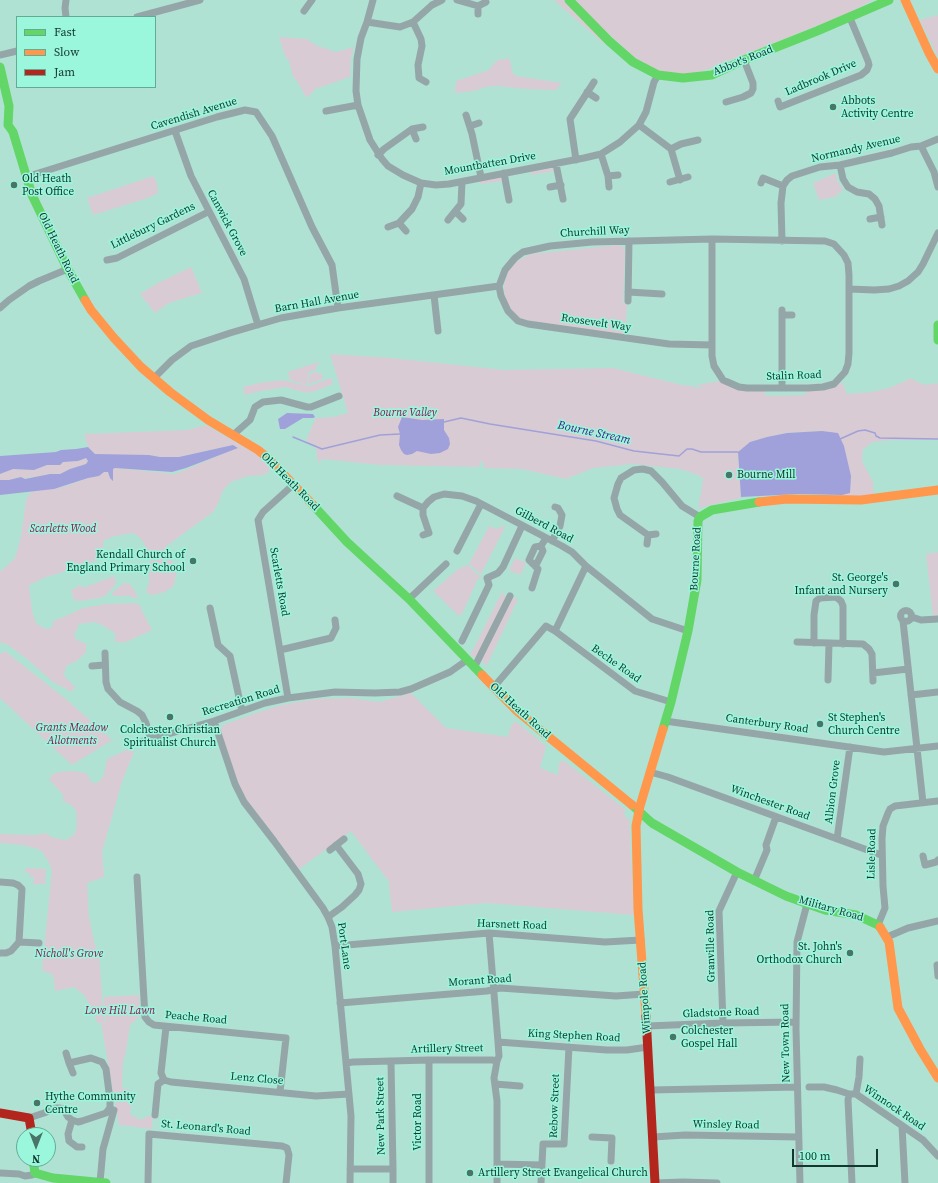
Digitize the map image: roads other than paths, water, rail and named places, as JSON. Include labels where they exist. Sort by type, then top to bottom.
[{"type":"street","points":[[66,0],[66,16]]},
{"type":"street","points":[[141,16],[200,0]]},
{"type":"street","name":"Mountbatten Drive","points":[[373,0],[361,38],[357,60],[356,91],[358,105],[370,140],[378,155],[393,170],[421,183],[436,185],[462,182],[480,177],[556,164],[601,154],[620,142],[639,125],[646,112],[654,82],[658,75]]},
{"type":"street","points":[[367,22],[400,27],[413,22],[432,6],[442,0]]},
{"type":"street","points":[[457,0],[478,6],[486,2]]},
{"type":"street","name":"Abbot's Road","points":[[569,0],[609,42],[650,72],[658,75],[692,78],[712,75],[744,60],[850,18],[889,0]]},
{"type":"street","points":[[906,0],[938,70]]},
{"type":"street","points":[[304,11],[309,1]]},
{"type":"street","points":[[478,6],[478,14]]},
{"type":"street","name":"Ladbrook Drive","points":[[778,101],[780,107],[861,75],[867,70],[869,65],[868,61],[850,18]]},
{"type":"street","points":[[413,22],[421,39],[422,46],[415,80],[426,82]]},
{"type":"street","points":[[0,56],[16,51]]},
{"type":"street","points":[[726,102],[743,97],[751,93],[753,89],[753,83],[744,60]]},
{"type":"street","name":"Old Heath Road","points":[[0,66],[9,106],[4,125],[13,132],[32,195],[66,268],[91,310],[114,338],[142,367],[170,392],[195,410],[258,450],[294,484],[347,542],[409,599],[517,712],[628,802],[638,813]]},
{"type":"street","points":[[576,160],[569,121],[573,112],[594,82]]},
{"type":"street","points":[[587,92],[596,98]]},
{"type":"street","points":[[326,111],[335,108],[358,105]]},
{"type":"street","name":"Cavendish Avenue","points":[[26,177],[217,117],[245,110],[256,112],[272,136],[312,227],[332,265],[338,308]]},
{"type":"street","points":[[466,115],[470,126],[480,177]]},
{"type":"street","points":[[470,126],[479,122]]},
{"type":"street","points":[[639,125],[671,149],[680,180]]},
{"type":"street","points":[[378,155],[384,149],[412,130],[423,126]]},
{"type":"street","points":[[412,130],[416,139]]},
{"type":"street","name":"Canwick Grove","points":[[175,131],[191,176],[208,212],[230,250],[244,279],[258,325]]},
{"type":"street","name":"Normandy Avenue","points":[[784,186],[787,180],[799,173],[820,167],[840,165],[911,147],[921,146],[938,139]]},
{"type":"street","points":[[671,149],[681,144],[698,140]]},
{"type":"street","points":[[921,146],[934,172],[938,187]]},
{"type":"street","points":[[601,154],[608,176],[609,187]]},
{"type":"street","points":[[556,164],[563,199]]},
{"type":"street","points":[[840,165],[845,183],[853,190],[869,194],[875,199],[879,206],[882,225]]},
{"type":"street","points":[[504,173],[508,200]]},
{"type":"street","points":[[608,176],[618,175]]},
{"type":"street","points":[[670,182],[688,177]]},
{"type":"street","points":[[763,178],[784,186],[781,203],[782,241]]},
{"type":"street","points":[[448,220],[461,204],[462,182]]},
{"type":"street","points":[[388,226],[399,223],[412,209],[418,197],[421,183]]},
{"type":"street","points":[[550,187],[561,185]]},
{"type":"street","name":"Littlebury Gardens","points":[[107,260],[117,258],[208,212]]},
{"type":"street","points":[[456,212],[463,219]]},
{"type":"street","points":[[870,219],[881,217]]},
{"type":"street","points":[[399,223],[406,231]]},
{"type":"street","points":[[850,289],[889,289],[908,281],[918,272],[938,233]]},
{"type":"street","name":"Stalin Road","points":[[712,239],[782,241],[825,241],[834,244],[844,255],[848,263],[850,289],[849,353],[845,372],[834,384],[823,387],[743,388],[723,380],[714,366],[712,356],[712,239]]},
{"type":"street","name":"Churchill Way","points":[[499,286],[509,264],[523,252],[550,246],[592,242],[712,239]]},
{"type":"street","points":[[628,301],[629,241]]},
{"type":"street","points":[[0,308],[29,286],[63,271],[66,268]]},
{"type":"street","name":"Barn Hall Avenue","points":[[154,378],[172,360],[192,346],[295,315],[499,286]]},
{"type":"street","name":"Roosevelt Way","points":[[499,286],[501,296],[508,311],[518,321],[528,324],[669,344],[712,345]]},
{"type":"street","points":[[628,292],[662,294]]},
{"type":"street","points":[[434,295],[438,331]]},
{"type":"street","points":[[782,387],[782,313],[792,315]]},
{"type":"street","points":[[938,324],[938,340]]},
{"type":"street","points":[[233,435],[250,420],[255,407],[263,402],[281,400],[311,407],[339,396]]},
{"type":"street","points":[[656,534],[648,535],[620,515],[614,498],[618,484],[618,476],[634,470],[643,469],[651,472],[662,482],[682,506],[700,517]]},
{"type":"street","name":"Scarletts Road","points":[[288,698],[258,520],[262,512],[294,484]]},
{"type":"street","name":"Bourne Road","points":[[638,813],[671,702],[688,631],[697,580],[698,521],[700,517],[712,510],[746,503],[787,499],[861,500],[938,490]]},
{"type":"street","name":"Gilberd Road","points":[[423,508],[434,497],[444,494],[462,496],[481,504],[572,552],[586,566],[652,620],[688,631]]},
{"type":"street","points":[[397,496],[423,508],[423,515],[429,533],[423,534]]},
{"type":"street","points":[[457,551],[481,504]]},
{"type":"street","points":[[532,588],[538,569],[529,560],[535,547],[541,546],[560,526],[562,515],[558,508],[555,507]]},
{"type":"street","points":[[462,641],[489,585],[487,578],[498,573],[503,566],[522,526]]},
{"type":"street","points":[[647,544],[648,535]]},
{"type":"street","points":[[409,599],[446,564]]},
{"type":"street","points":[[555,631],[586,566]]},
{"type":"street","points":[[474,668],[510,596]]},
{"type":"street","points":[[814,644],[814,615],[816,601],[820,598],[836,597],[841,601],[843,606],[843,644]]},
{"type":"street","points":[[210,608],[218,645],[230,656],[242,712]]},
{"type":"street","points":[[923,803],[901,614],[905,611],[910,612],[912,616],[921,620],[938,619]]},
{"type":"street","points":[[280,650],[330,638],[336,628],[335,620]]},
{"type":"street","name":"Beche Road","points":[[493,688],[546,626],[555,631],[635,691],[671,702]]},
{"type":"street","points":[[797,642],[814,644],[863,644],[870,649],[872,654],[873,677],[908,669]]},
{"type":"street","points":[[828,680],[829,644]]},
{"type":"street","points":[[105,654],[104,665],[108,689],[120,702],[138,710],[146,723],[151,740]]},
{"type":"street","name":"Recreation Road","points":[[136,743],[214,721],[265,703],[288,698],[335,692],[375,693],[400,692],[412,689],[450,672],[467,660]]},
{"type":"street","points":[[92,666],[104,665]]},
{"type":"street","points":[[911,695],[938,692]]},
{"type":"street","name":"Port Lane","points":[[214,721],[235,784],[244,802],[274,841],[328,917],[332,927],[349,1094],[351,1130],[350,1183]]},
{"type":"street","name":"Canterbury Road","points":[[665,721],[884,752],[938,746]]},
{"type":"street","name":"Albion Grove","points":[[837,839],[850,748]]},
{"type":"street","name":"Winchester Road","points":[[650,772],[668,777],[881,855]]},
{"type":"street","name":"Lisle Road","points":[[878,925],[885,908],[881,855],[883,826],[890,809],[895,806],[938,801]]},
{"type":"street","name":"Military Road","points":[[638,813],[657,827],[754,881],[807,904],[825,910],[856,915],[878,925],[887,937],[891,952],[898,1008],[916,1042],[938,1078]]},
{"type":"street","name":"Wimpole Road","points":[[638,813],[636,826],[636,865],[651,1090],[655,1183]]},
{"type":"street","points":[[754,881],[767,850],[766,845],[776,817]]},
{"type":"street","points":[[330,850],[344,839]]},
{"type":"street","points":[[328,917],[339,910],[355,895],[361,884],[358,874],[336,845]]},
{"type":"street","points":[[923,856],[925,865],[938,860]]},
{"type":"street","name":"Granville Road","points":[[723,1023],[719,911],[737,872]]},
{"type":"street","name":"Peache Road","points":[[137,877],[145,1017],[154,1025],[286,1038],[280,1092]]},
{"type":"street","points":[[0,882],[13,883],[22,889],[19,942],[11,951],[0,953]]},
{"type":"street","name":"New Town Road","points":[[800,1183],[796,1022],[797,942],[807,904]]},
{"type":"street","points":[[887,937],[908,928],[938,921]]},
{"type":"street","points":[[488,933],[499,1056],[497,1061]]},
{"type":"street","name":"Harsnett Road","points":[[335,946],[488,933],[605,942],[641,940]]},
{"type":"street","points":[[19,942],[39,943]]},
{"type":"street","points":[[938,965],[936,965],[938,976]]},
{"type":"street","name":"Morant Road","points":[[340,1003],[493,990],[500,988],[616,996],[644,994]]},
{"type":"street","name":"Gladstone Road","points":[[647,1026],[796,1022]]},
{"type":"street","points":[[155,1115],[158,1084],[164,1080],[161,1073],[166,1026]]},
{"type":"street","name":"King Stephen Road","points":[[498,1042],[619,1050],[648,1047]]},
{"type":"street","name":"Rebow Street","points":[[542,1165],[543,1144],[564,1144],[569,1047]]},
{"type":"street","points":[[66,1053],[73,1073]]},
{"type":"street","points":[[0,1113],[29,1118],[56,1108],[63,1109],[68,1117],[78,1122],[106,1113],[110,1108],[110,1100],[106,1069],[102,1062],[91,1058],[69,1063]]},
{"type":"street","points":[[852,1183],[848,1100],[859,1077],[860,1059]]},
{"type":"street","name":"Artillery Street","points":[[346,1063],[429,1060],[497,1061],[494,1073],[497,1101],[497,1183]]},
{"type":"street","name":"Victor Road","points":[[429,1060],[429,1183]]},
{"type":"street","name":"New Park Street","points":[[391,1062],[393,1182]]},
{"type":"street","name":"Lenz Close","points":[[164,1080],[171,1082],[316,1096],[349,1094]]},
{"type":"street","points":[[495,1084],[520,1086]]},
{"type":"street","points":[[651,1090],[797,1087]]},
{"type":"street","name":"Winnock Road","points":[[809,1088],[824,1088],[852,1094],[923,1140],[938,1156]]},
{"type":"street","points":[[0,1173],[20,1174],[31,1171],[53,1178],[103,1183],[103,1149],[114,1110]]},
{"type":"street","points":[[29,1118],[31,1127]]},
{"type":"street","points":[[72,1120],[68,1134],[69,1141],[77,1147],[82,1148]]},
{"type":"street","points":[[902,1126],[905,1183]]},
{"type":"street","name":"St. Leonard's Road","points":[[148,1183],[149,1134],[282,1146],[287,1148],[289,1155],[286,1183]]},
{"type":"street","name":"Winsley Road","points":[[653,1136],[798,1136]]},
{"type":"street","points":[[592,1137],[612,1138],[611,1161]]},
{"type":"street","points":[[497,1164],[542,1165],[541,1183]]},
{"type":"street","points":[[34,1167],[35,1173]]},
{"type":"street","name":"New Park Street","points":[[350,1170],[393,1169]]},
{"type":"street","points":[[655,1183],[716,1183]]},
{"type":"water","points":[[287,413],[313,414],[315,417],[303,418],[285,429],[280,429],[278,419]]},
{"type":"water","points":[[402,417],[422,420],[444,419],[444,430],[449,438],[450,444],[448,449],[440,453],[431,454],[417,451],[412,454],[404,454],[399,445],[400,434],[398,427]]},
{"type":"water","points":[[822,431],[838,433],[844,446],[851,476],[850,493],[842,495],[798,494],[741,497],[738,452],[750,442],[787,433]]},
{"type":"water","points":[[233,445],[238,448],[172,472],[115,468],[113,469],[113,481],[108,472],[104,472],[99,476],[54,489],[0,495],[0,480],[9,480],[21,477],[25,479],[50,474],[60,474],[86,464],[88,461],[86,458],[78,461],[63,462],[60,465],[47,465],[34,470],[13,469],[0,474],[0,456],[56,452],[61,450],[88,447],[95,454],[179,457]]},
{"type":"waterway","name":"Bourne Stream","points":[[444,422],[461,418],[596,441],[634,451],[679,456],[687,449],[701,452],[738,452]]},
{"type":"waterway","name":"Bourne Stream","points":[[840,439],[858,431],[865,430],[875,433],[876,436],[880,438],[938,439]]},
{"type":"waterway","name":"Bourne Stream","points":[[293,437],[322,449],[380,435],[400,434]]},
{"type":"place","name":"Abbots Activity Centre","points":[[833,107]]},
{"type":"place","name":"Old Heath Post Office","points":[[14,185]]},
{"type":"place","name":"Bourne Mill","points":[[729,475]]},
{"type":"place","name":"Kendall Church of England Primary School","points":[[193,561]]},
{"type":"place","name":"St. George's Infant and Nursery","points":[[896,584]]},
{"type":"place","name":"Colchester Christian Spiritualist Church","points":[[170,717]]},
{"type":"place","name":"St Stephen's Church Centre","points":[[820,724]]},
{"type":"place","name":"St. John's Orthodox Church","points":[[850,953]]},
{"type":"place","name":"Colchester Gospel Hall","points":[[673,1037]]},
{"type":"place","name":"Hythe Community Centre","points":[[37,1103]]},
{"type":"place","name":"Artillery Street Evangelical Church","points":[[470,1173]]},
{"type":"park label","name":"Bourne Valley","points":[[405,413]]},
{"type":"park label","name":"Scarletts Wood","points":[[63,529]]},
{"type":"park label","name":"Grants Meadow Allotments","points":[[72,734]]},
{"type":"park label","name":"Nicholl's Grove","points":[[69,954]]},
{"type":"park label","name":"Love Hill Lawn","points":[[120,1011]]}]
